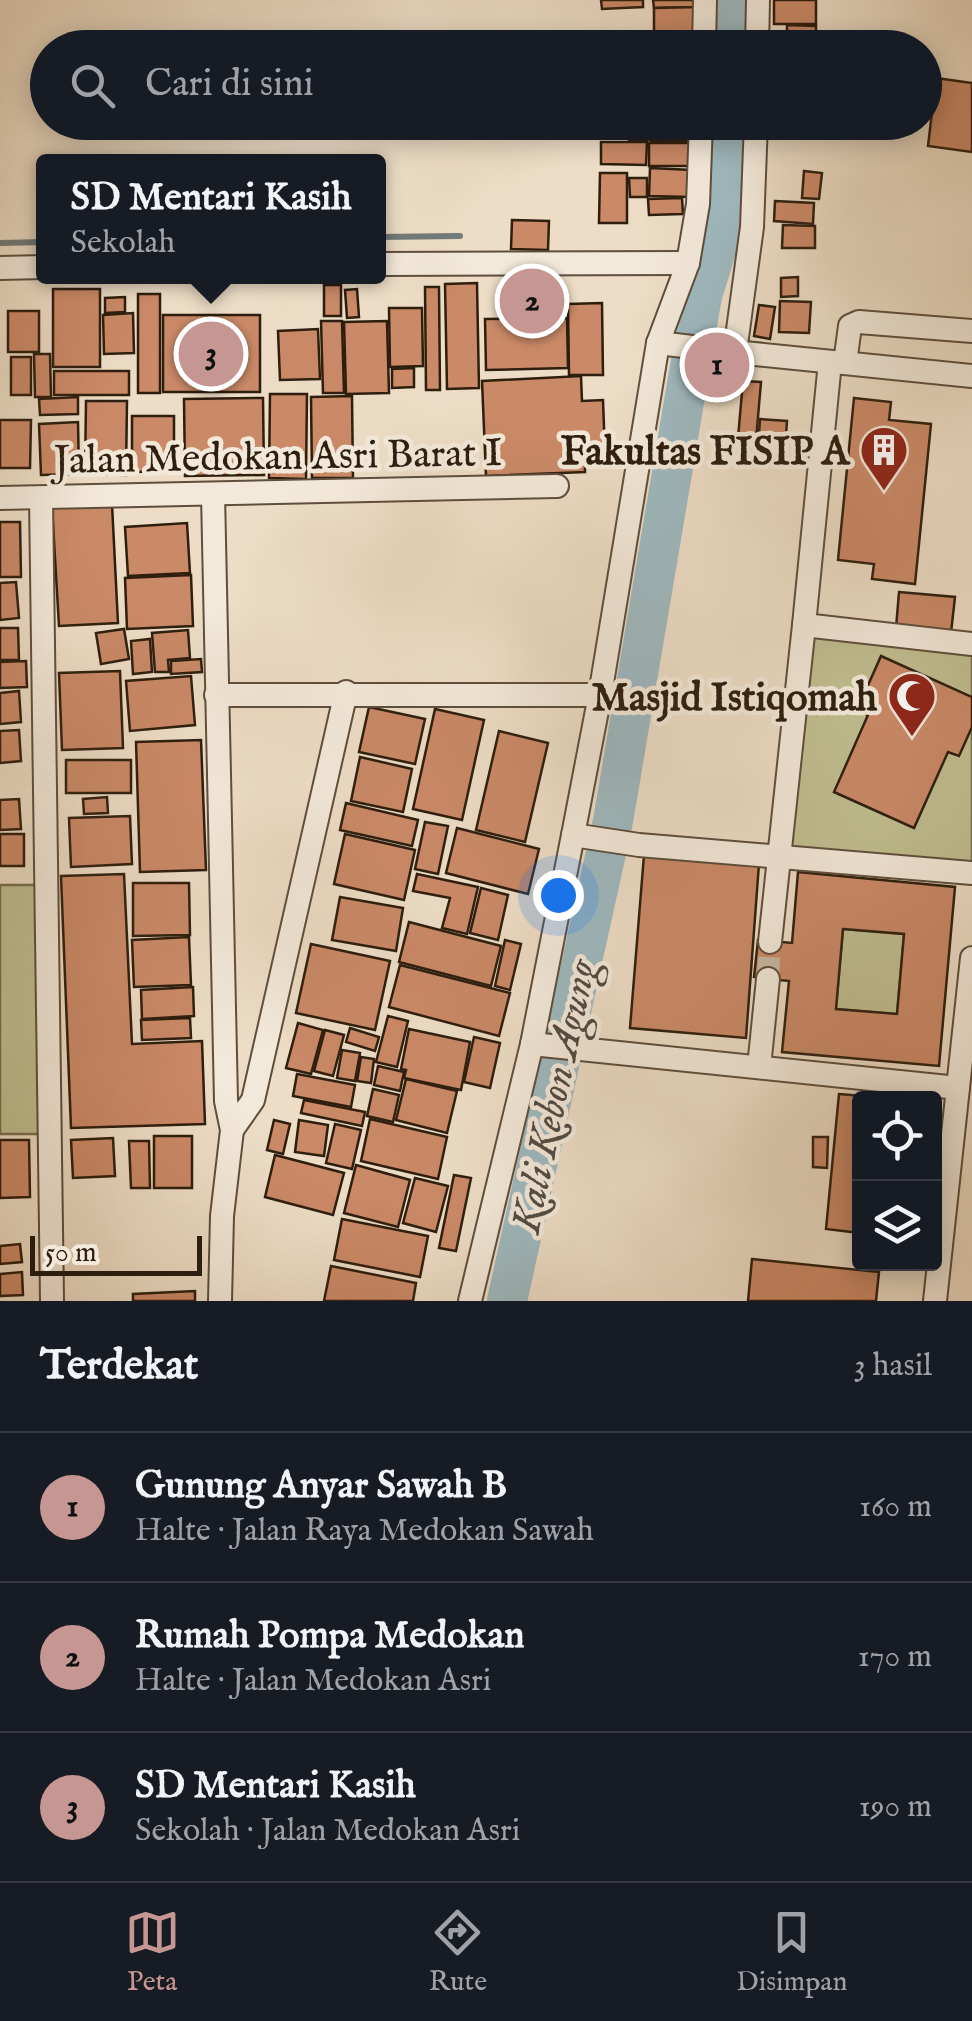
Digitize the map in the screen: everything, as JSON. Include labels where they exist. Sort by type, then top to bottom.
[{"type":"street","points":[[705,30],[706,0]]},
{"type":"street","points":[[757,30],[758,0]]},
{"type":"street","points":[[470,1301],[540,1045],[581,837],[600,695],[667,344],[688,264],[698,204],[700,140]]},
{"type":"street","points":[[728,351],[752,227],[755,140]]},
{"type":"street","points":[[386,264],[688,264]]},
{"type":"street","points":[[0,268],[36,267]]},
{"type":"street","points":[[770,942],[804,625],[838,362],[850,326],[860,322],[972,331]]},
{"type":"street","points":[[667,344],[972,376]]},
{"type":"street","name":"Jalan Medokan Asri Barat I","points":[[0,498],[558,486]]},
{"type":"street","points":[[213,494],[226,1100],[232,1130],[222,1216],[220,1301]]},
{"type":"street","points":[[41,498],[52,1301]]},
{"type":"street","points":[[804,625],[972,644]]},
{"type":"street","points":[[232,1130],[253,1100],[346,692]]},
{"type":"street","points":[[216,694],[600,695]]},
{"type":"street","points":[[581,837],[972,873]]},
{"type":"street","points":[[935,1301],[972,958]]},
{"type":"street","points":[[758,1067],[768,979]]},
{"type":"street","points":[[540,1045],[958,1088]]},
{"type":"shaded area","points":[[804,625],[972,644],[972,873],[779,856]]},
{"type":"shaded area","points":[[0,885],[38,885],[42,1134],[0,1134]]},
{"type":"shaded area","points":[[843,929],[904,934],[897,1014],[836,1009]]},
{"type":"building","points":[[601,0],[643,0],[643,7],[602,9]]},
{"type":"building","points":[[653,0],[698,0],[698,7],[654,8]]},
{"type":"building","points":[[774,0],[816,0],[816,24],[774,24]]},
{"type":"building","points":[[698,7],[699,30],[654,30],[654,8]]},
{"type":"building","points":[[787,25],[816,26],[816,30],[787,30]]},
{"type":"building","points":[[942,79],[972,83],[972,152],[928,146],[929,140],[942,140]]},
{"type":"building","points":[[601,142],[647,142],[646,165],[601,164]]},
{"type":"building","points":[[649,143],[693,143],[693,166],[649,166]]},
{"type":"building","points":[[650,168],[692,170],[691,197],[649,196]]},
{"type":"building","points":[[804,171],[822,173],[819,199],[802,198]]},
{"type":"building","points":[[600,173],[627,173],[627,223],[599,223]]},
{"type":"building","points":[[629,178],[647,178],[647,197],[630,197]]},
{"type":"building","points":[[682,198],[683,214],[649,215],[648,199]]},
{"type":"building","points":[[775,201],[814,203],[813,224],[774,221]]},
{"type":"building","points":[[512,220],[549,221],[548,250],[511,249]]},
{"type":"building","points":[[783,225],[815,226],[815,248],[782,248]]},
{"type":"building","points":[[798,277],[798,296],[781,297],[781,278]]},
{"type":"building","points":[[477,283],[479,388],[447,389],[445,284]]},
{"type":"building","points":[[324,285],[341,285],[341,316],[324,316]]},
{"type":"building","points":[[425,287],[439,287],[440,390],[426,390]]},
{"type":"building","points":[[53,289],[100,289],[100,367],[53,367]]},
{"type":"building","points":[[357,289],[359,317],[347,318],[345,290]]},
{"type":"building","points":[[138,294],[160,294],[160,393],[138,393]]},
{"type":"building","points":[[125,297],[125,312],[105,313],[105,298]]},
{"type":"building","points":[[780,301],[811,302],[809,333],[779,332]]},
{"type":"building","points":[[602,303],[603,375],[569,375],[568,304]]},
{"type":"building","points":[[759,305],[775,307],[770,339],[754,336]]},
{"type":"building","points":[[389,308],[422,308],[423,366],[390,367]]},
{"type":"building","points":[[8,311],[39,311],[39,352],[8,352]]},
{"type":"building","points":[[133,313],[134,353],[104,354],[103,315]]},
{"type":"building","points":[[163,315],[260,315],[260,392],[163,392]]},
{"type":"building","points":[[567,318],[568,368],[486,370],[485,319]]},
{"type":"building","points":[[321,321],[342,321],[344,393],[323,393]]},
{"type":"building","points":[[387,321],[389,393],[346,394],[344,322]]},
{"type":"building","points":[[318,329],[320,379],[280,380],[278,331]]},
{"type":"building","points":[[34,354],[50,354],[51,397],[35,397]]},
{"type":"building","points":[[11,357],[31,357],[31,395],[11,395]]},
{"type":"building","points":[[414,368],[414,387],[392,388],[392,369]]},
{"type":"building","points":[[54,371],[129,371],[129,395],[54,395]]},
{"type":"building","points":[[581,376],[582,401],[603,400],[605,454],[585,455],[585,472],[486,476],[482,381]]},
{"type":"building","points":[[743,381],[761,382],[756,440],[738,438]]},
{"type":"building","points":[[270,394],[307,394],[306,479],[269,478]]},
{"type":"building","points":[[352,396],[353,478],[312,478],[311,397]]},
{"type":"building","points":[[78,397],[78,414],[40,415],[39,399]]},
{"type":"building","points":[[263,398],[264,475],[185,476],[184,399]]},
{"type":"building","name":"Fakultas FISIP A","points":[[854,398],[891,402],[889,420],[931,424],[915,584],[872,579],[874,564],[838,560]]},
{"type":"building","points":[[86,401],[127,401],[126,475],[85,474]]},
{"type":"building","points":[[132,416],[174,416],[174,471],[132,472]]},
{"type":"building","points":[[760,419],[787,421],[786,436],[759,434]]},
{"type":"building","points":[[0,420],[31,420],[30,468],[0,468]]},
{"type":"building","points":[[78,422],[79,474],[41,475],[39,424]]},
{"type":"building","points":[[112,504],[118,623],[59,626],[52,507]]},
{"type":"building","points":[[0,522],[20,522],[21,577],[0,577]]},
{"type":"building","points":[[187,523],[190,573],[128,576],[125,527]]},
{"type":"building","points":[[191,575],[193,626],[127,629],[125,578]]},
{"type":"building","points":[[16,582],[19,618],[0,620],[0,583]]},
{"type":"building","points":[[899,592],[955,597],[951,633],[896,628]]},
{"type":"building","points":[[0,628],[18,628],[19,660],[0,660]]},
{"type":"building","points":[[124,629],[129,659],[101,664],[96,633]]},
{"type":"building","points":[[188,630],[190,658],[168,660],[169,672],[155,672],[152,633]]},
{"type":"building","points":[[150,639],[152,672],[133,674],[131,641]]},
{"type":"building","name":"Masjid Istiqomah","points":[[881,656],[972,697],[972,727],[959,756],[948,752],[914,828],[834,792],[868,715],[857,710]]},
{"type":"building","points":[[201,659],[202,672],[171,674],[171,661]]},
{"type":"building","points":[[26,661],[27,687],[0,688],[0,662]]},
{"type":"building","points":[[120,671],[123,748],[62,750],[59,673]]},
{"type":"building","points":[[191,676],[195,725],[130,731],[126,681]]},
{"type":"building","points":[[19,691],[21,722],[0,724],[0,693]]},
{"type":"building","points":[[369,707],[425,719],[415,764],[359,752]]},
{"type":"building","points":[[435,709],[484,720],[462,820],[413,809]]},
{"type":"building","points":[[19,730],[21,761],[0,763],[0,731]]},
{"type":"building","points":[[499,731],[548,743],[525,842],[476,830]]},
{"type":"building","points":[[201,740],[206,870],[140,872],[136,742]]},
{"type":"building","points":[[360,757],[412,769],[403,812],[351,801]]},
{"type":"building","points":[[66,760],[131,760],[131,793],[66,793]]},
{"type":"building","points":[[107,797],[108,813],[84,814],[83,799]]},
{"type":"building","points":[[19,799],[21,829],[0,830],[0,800]]},
{"type":"building","points":[[346,803],[418,820],[412,846],[340,830]]},
{"type":"building","points":[[130,816],[132,864],[71,867],[69,818]]},
{"type":"building","points":[[425,822],[448,826],[438,874],[415,869]]},
{"type":"building","points":[[457,828],[539,849],[528,894],[446,873]]},
{"type":"building","points":[[0,834],[24,834],[24,866],[0,866]]},
{"type":"building","points":[[345,834],[415,850],[404,900],[334,884]]},
{"type":"building","points":[[644,855],[759,864],[746,1038],[630,1028]]},
{"type":"building","points":[[798,872],[955,887],[939,1066],[782,1052],[789,981],[754,977],[758,940],[792,943]],"holes":[[[843,929],[904,934],[897,1014],[836,1009]]]},
{"type":"building","points":[[124,874],[132,1044],[202,1041],[205,1124],[71,1128],[61,876]]},
{"type":"building","points":[[417,874],[478,887],[467,934],[442,928],[450,898],[413,891]]},
{"type":"building","points":[[133,883],[189,883],[190,935],[133,936]]},
{"type":"building","points":[[481,888],[508,895],[498,940],[470,933]]},
{"type":"building","points":[[340,897],[403,908],[396,951],[332,940]]},
{"type":"building","points":[[409,922],[501,946],[491,986],[399,962]]},
{"type":"building","points":[[189,937],[191,985],[134,987],[132,940]]},
{"type":"building","points":[[505,940],[521,944],[510,990],[495,986]]},
{"type":"building","points":[[311,944],[390,961],[375,1030],[296,1013]]},
{"type":"building","points":[[400,965],[510,993],[499,1036],[389,1007]]},
{"type":"building","points":[[193,987],[194,1016],[142,1019],[141,990]]},
{"type":"building","points":[[388,1016],[408,1021],[397,1067],[376,1062]]},
{"type":"building","points":[[190,1018],[191,1038],[142,1040],[141,1020]]},
{"type":"building","points":[[298,1023],[323,1030],[311,1074],[286,1068]]},
{"type":"building","points":[[350,1028],[379,1037],[375,1051],[346,1042]]},
{"type":"building","points":[[409,1029],[470,1042],[461,1090],[404,1078],[406,1070],[401,1069]]},
{"type":"building","points":[[325,1030],[344,1035],[333,1076],[314,1071]]},
{"type":"building","points":[[474,1037],[500,1043],[490,1088],[464,1082]]},
{"type":"building","points":[[342,1050],[360,1053],[355,1081],[337,1078]]},
{"type":"building","points":[[361,1057],[374,1059],[371,1083],[357,1081]]},
{"type":"building","points":[[378,1066],[404,1072],[400,1091],[374,1085]]},
{"type":"building","points":[[297,1074],[355,1085],[351,1107],[293,1096]]},
{"type":"building","points":[[406,1079],[457,1091],[447,1133],[396,1120]]},
{"type":"building","points":[[373,1089],[399,1095],[393,1122],[367,1116]]},
{"type":"building","points":[[839,1094],[852,1095],[852,1232],[826,1229]]},
{"type":"building","points":[[304,1100],[365,1112],[362,1126],[301,1113]]},
{"type":"building","points":[[370,1119],[447,1137],[438,1179],[361,1161]]},
{"type":"building","points":[[274,1120],[290,1124],[283,1154],[267,1150]]},
{"type":"building","points":[[299,1120],[328,1125],[324,1156],[295,1152]]},
{"type":"building","points":[[335,1124],[361,1130],[352,1169],[326,1163]]},
{"type":"building","points":[[154,1136],[192,1136],[192,1188],[154,1188]]},
{"type":"building","points":[[813,1137],[828,1137],[827,1168],[813,1167]]},
{"type":"building","points":[[113,1138],[115,1176],[73,1178],[71,1140]]},
{"type":"building","points":[[0,1140],[29,1140],[30,1197],[0,1198]]},
{"type":"building","points":[[129,1141],[149,1141],[150,1188],[131,1188]]},
{"type":"building","points":[[275,1155],[344,1173],[333,1215],[265,1197]]},
{"type":"building","points":[[356,1165],[410,1180],[398,1227],[344,1213]]},
{"type":"building","points":[[454,1175],[471,1178],[456,1251],[439,1248]]},
{"type":"building","points":[[415,1178],[448,1186],[436,1232],[403,1223]]},
{"type":"building","points":[[342,1219],[428,1236],[420,1277],[334,1260]]},
{"type":"building","points":[[20,1244],[22,1262],[0,1264],[0,1246]]},
{"type":"building","points":[[752,1259],[879,1272],[876,1301],[748,1301]]},
{"type":"building","points":[[331,1266],[416,1283],[413,1301],[324,1301]]},
{"type":"building","points":[[22,1272],[23,1295],[0,1296],[0,1274]]},
{"type":"building","points":[[195,1291],[195,1301],[133,1301],[133,1294]]},
{"type":"waterway","name":"Kali Kebon Agung","points":[[730,30],[731,0]]},
{"type":"waterway","name":"Kali Kebon Agung","points":[[507,1301],[613,821],[702,296],[718,244],[725,140]]},
{"type":"waterway","points":[[386,237],[460,236]]},
{"type":"waterway","points":[[0,243],[36,242]]},
{"type":"tunnel","points":[[768,979],[770,942]]},
{"type":"place","name":"Rumah Pompa Medokan","points":[[532,301]]},
{"type":"place","name":"SD Mentari Kasih","points":[[211,354]]},
{"type":"place","name":"Gunung Anyar Sawah B","points":[[717,365]]},
{"type":"place","name":"Fakultas FISIP A","points":[[884,492]]},
{"type":"place","name":"Masjid Istiqomah","points":[[912,738]]}]
